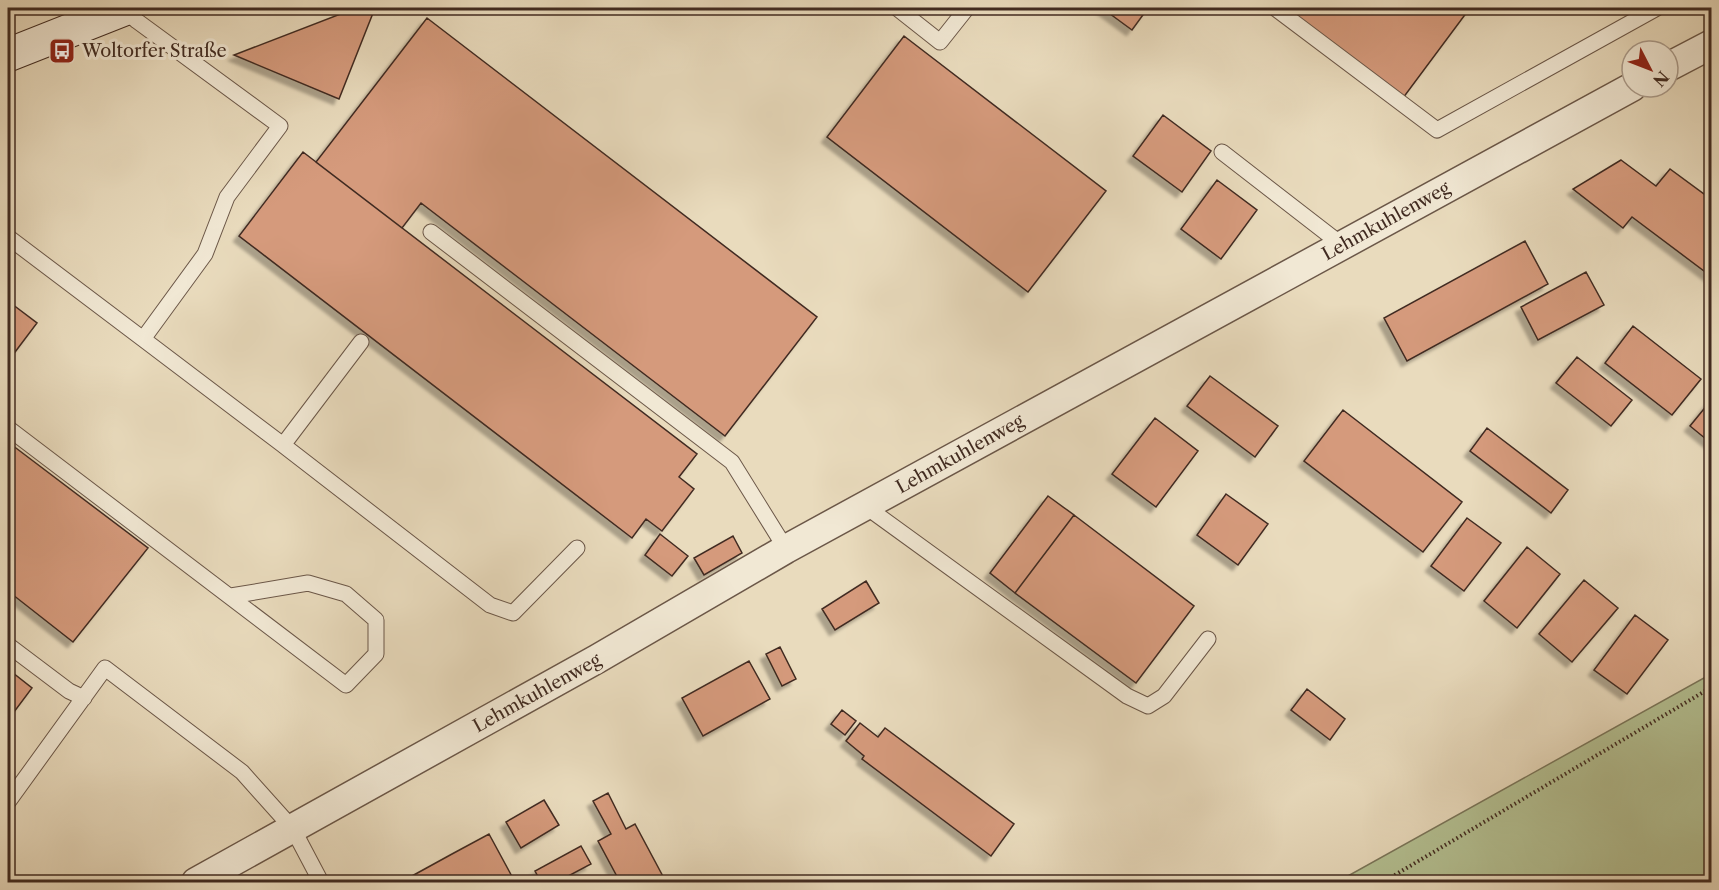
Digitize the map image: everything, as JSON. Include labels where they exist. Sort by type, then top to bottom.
[{"type":"street","points":[[8,55],[124,8]]},
{"type":"street","points":[[1680,61],[1712,44]]},
{"type":"street","name":"Lehmkuhlenweg","points":[[196,882],[597,659],[786,549],[1620,94]]},
{"type":"lane","points":[[124,8],[137,21],[280,126],[227,197],[205,255],[143,339]]},
{"type":"lane","points":[[897,8],[940,42],[967,8]]},
{"type":"lane","points":[[1275,8],[1437,130],[1657,8]]},
{"type":"lane","points":[[1222,152],[1342,245]]},
{"type":"lane","points":[[431,232],[732,462],[786,549]]},
{"type":"lane","points":[[8,237],[283,445],[489,605],[513,613],[577,548]]},
{"type":"lane","points":[[283,445],[361,342]]},
{"type":"lane","points":[[8,428],[346,685],[376,654],[376,620],[346,594],[308,583],[231,596]]},
{"type":"lane","points":[[865,506],[1127,696],[1148,706],[1164,696],[1208,639]]},
{"type":"lane","points":[[8,645],[69,691],[84,698]]},
{"type":"lane","points":[[8,802],[105,668],[242,772],[292,829],[321,882]]},
{"type":"path","points":[[1383,882],[1712,687]]},
{"type":"green space","points":[[1711,674],[1711,882],[1337,882]]},
{"type":"building","points":[[356,8],[375,8],[339,99],[234,55]]},
{"type":"building","points":[[1102,8],[1148,8],[1132,30]]},
{"type":"building","points":[[1282,8],[1470,8],[1403,98]]},
{"type":"building","points":[[427,18],[817,317],[725,436],[421,203],[402,228],[316,162]]},
{"type":"building","points":[[904,36],[1106,191],[1028,292],[827,137]]},
{"type":"building","points":[[1163,115],[1211,151],[1182,192],[1133,156]]},
{"type":"building","points":[[303,152],[697,454],[679,477],[694,489],[662,531],[646,519],[632,538],[239,236]]},
{"type":"building","points":[[1621,160],[1656,186],[1670,169],[1712,200],[1712,277],[1632,217],[1623,228],[1573,189]]},
{"type":"building","points":[[1217,180],[1257,210],[1221,259],[1181,229]]},
{"type":"building","points":[[1525,241],[1548,284],[1407,361],[1384,318]]},
{"type":"building","points":[[1586,272],[1604,305],[1538,340],[1521,307]]},
{"type":"building","points":[[8,301],[37,323],[9,360],[8,359]]},
{"type":"building","points":[[1633,326],[1701,379],[1672,415],[1605,363]]},
{"type":"building","points":[[1577,357],[1632,400],[1611,426],[1556,383]]},
{"type":"building","points":[[1210,376],[1278,426],[1255,457],[1187,406]]},
{"type":"building","points":[[1712,399],[1712,444],[1690,426]]},
{"type":"building","points":[[1343,410],[1462,502],[1423,552],[1304,461]]},
{"type":"building","points":[[1155,418],[1198,451],[1156,507],[1112,474]]},
{"type":"building","points":[[1487,428],[1568,490],[1551,513],[1470,451]]},
{"type":"building","points":[[8,442],[148,548],[73,642],[8,591]]},
{"type":"building","points":[[1226,494],[1268,524],[1238,565],[1197,535]]},
{"type":"building","points":[[1048,496],[1074,515],[1015,593],[990,573]]},
{"type":"building","points":[[1074,515],[1194,606],[1136,683],[1015,593]]},
{"type":"building","points":[[1467,518],[1501,543],[1464,591],[1431,566]]},
{"type":"building","points":[[660,534],[688,556],[672,576],[645,555]]},
{"type":"building","points":[[733,536],[742,553],[704,575],[694,558]]},
{"type":"building","points":[[1527,547],[1560,574],[1517,628],[1484,601]]},
{"type":"building","points":[[1584,580],[1618,608],[1572,662],[1539,634]]},
{"type":"building","points":[[866,581],[879,603],[835,630],[822,609]]},
{"type":"building","points":[[1635,615],[1668,640],[1627,694],[1594,670]]},
{"type":"building","points":[[780,647],[796,679],[782,686],[766,654]]},
{"type":"building","points":[[749,661],[770,699],[703,736],[682,698]]},
{"type":"building","points":[[8,669],[32,688],[8,720]]},
{"type":"building","points":[[1307,689],[1345,719],[1330,740],[1291,710]]},
{"type":"building","points":[[842,710],[856,721],[845,735],[831,724]]},
{"type":"building","points":[[860,723],[878,737],[885,728],[1014,824],[991,856],[862,759],[864,756],[846,741]]},
{"type":"building","points":[[608,793],[626,829],[635,824],[666,882],[620,882],[598,841],[611,834],[593,801]]},
{"type":"building","points":[[544,800],[559,825],[521,848],[506,822]]},
{"type":"building","points":[[489,834],[515,882],[401,882],[452,854]]},
{"type":"building","points":[[581,846],[591,864],[557,882],[541,882],[535,871]]},
{"type":"place","name":"Woltorfer Straße","points":[[62,51]]}]
